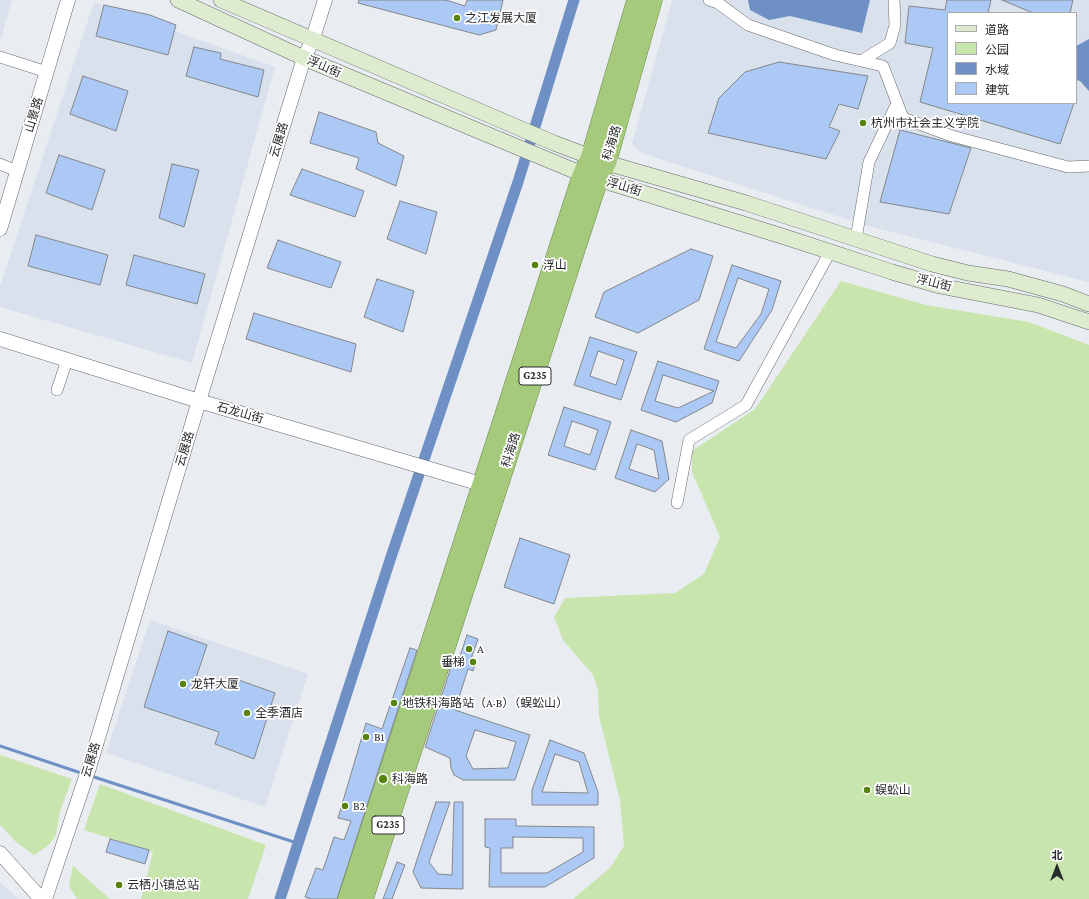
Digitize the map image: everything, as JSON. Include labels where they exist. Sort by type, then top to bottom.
[{"type":"highway","name":"科海路","points":[[347,899],[582,174],[590,157],[636,0]]},
{"type":"highway","name":"科海路","points":[[364,899],[599,179],[607,163],[653,0]]},
{"type":"main road","name":"浮山街","points":[[178,0],[304,58],[582,174],[940,286],[1038,305],[1089,322]]},
{"type":"main road","name":"浮山街","points":[[221,0],[312,41],[554,144],[607,163],[746,203],[932,264],[968,273],[1008,279],[1064,294],[1089,304]]},
{"type":"street","name":"山景路","points":[[0,229],[68,0]]},
{"type":"street","name":"云展路","points":[[45,899],[89,768],[199,401],[304,58],[312,41],[324,0]]},
{"type":"street","points":[[709,0],[718,3],[748,25],[835,55],[883,66],[903,118],[952,136],[1068,167],[1089,166]]},
{"type":"street","points":[[726,0],[731,13]]},
{"type":"street","points":[[862,61],[890,43],[895,25],[894,0]]},
{"type":"street","points":[[0,57],[47,72]]},
{"type":"street","points":[[856,239],[869,162],[897,103]]},
{"type":"street","points":[[0,164],[17,171]]},
{"type":"street","points":[[677,503],[689,440],[746,405],[830,252]]},
{"type":"street","name":"石龙山街","points":[[0,339],[199,401],[481,484]]},
{"type":"street","points":[[57,390],[67,360]]},
{"type":"street","points":[[0,853],[41,899]]},
{"type":"shaded area","points":[[0,0],[12,0],[0,42]]},
{"type":"shaded area","name":"杭州市社会主义学院","points":[[672,0],[1089,0],[1089,282],[868,226],[644,154],[632,144]]},
{"type":"shaded area","points":[[94,2],[275,67],[192,363],[0,307],[0,286]]},
{"type":"shaded area","points":[[150,620],[308,674],[265,807],[106,753]]},
{"type":"shaded area","points":[[0,882],[19,899],[0,899]]},
{"type":"green space","points":[[841,281],[926,305],[1029,322],[1089,345],[1089,899],[573,899],[610,868],[624,846],[620,800],[599,716],[598,691],[593,675],[563,640],[554,617],[565,598],[675,593],[704,574],[720,537],[692,472],[692,451],[755,409]]},
{"type":"green space","points":[[0,755],[72,779],[60,811],[56,835],[49,845],[34,855],[16,842],[0,825]]},
{"type":"green space","points":[[100,784],[266,845],[248,899],[141,899],[153,852],[84,830]]},
{"type":"green space","points":[[73,866],[110,899],[77,899],[69,886]]},
{"type":"water","points":[[748,0],[870,0],[862,33],[790,16],[769,20],[750,10]]},
{"type":"water","points":[[1089,39],[1089,91],[1080,81],[1077,80],[1077,45]]},
{"type":"building","name":"之江发展大厦","points":[[359,0],[446,0],[465,6],[467,0],[503,0],[496,30],[479,35],[358,3]]},
{"type":"building","points":[[947,0],[991,0],[988,12],[947,12],[947,104],[1074,104],[1060,144],[920,102],[933,48],[905,43],[909,6],[945,10]]},
{"type":"building","points":[[1002,0],[1073,0],[1070,12],[1031,12]]},
{"type":"building","points":[[104,5],[150,15],[176,25],[168,55],[96,36]]},
{"type":"building","points":[[194,47],[221,53],[220,59],[264,70],[258,97],[186,76]]},
{"type":"building","points":[[779,62],[868,76],[858,109],[839,104],[829,127],[840,131],[826,159],[708,133],[719,98],[745,72]]},
{"type":"building","points":[[83,76],[128,91],[116,131],[70,114]]},
{"type":"building","points":[[319,112],[376,132],[378,143],[404,156],[396,186],[356,169],[359,158],[310,143]]},
{"type":"building","points":[[900,130],[971,148],[949,214],[880,202]]},
{"type":"building","points":[[59,155],[105,170],[92,210],[46,193]]},
{"type":"building","points":[[172,164],[199,170],[184,227],[159,218]]},
{"type":"building","points":[[302,169],[364,191],[355,217],[290,195]]},
{"type":"building","points":[[400,201],[437,212],[426,254],[387,239]]},
{"type":"building","points":[[36,235],[108,255],[100,285],[28,266]]},
{"type":"building","points":[[278,240],[341,262],[331,288],[267,268]]},
{"type":"building","points":[[691,249],[713,256],[699,300],[638,333],[595,317],[604,292]]},
{"type":"building","points":[[134,255],[205,274],[197,304],[126,285]]},
{"type":"building","points":[[732,265],[781,281],[772,310],[739,361],[704,349]],"holes":[[[738,278],[769,289],[761,314],[736,348],[716,342]]]},
{"type":"building","points":[[377,279],[414,291],[403,332],[364,317]]},
{"type":"building","points":[[254,313],[356,344],[351,372],[246,339]]},
{"type":"building","points":[[590,337],[637,352],[621,400],[574,385]],"holes":[[[598,351],[624,360],[616,385],[590,376]]]},
{"type":"building","points":[[658,361],[719,381],[712,403],[676,422],[641,410]],"holes":[[[663,375],[714,391],[678,408],[655,401]]]},
{"type":"building","points":[[564,407],[611,422],[595,470],[548,455]],"holes":[[[572,421],[598,430],[590,455],[564,446]]]},
{"type":"building","points":[[631,430],[662,441],[669,479],[655,492],[615,478]],"holes":[[[637,444],[654,450],[659,479],[629,469]]]},
{"type":"building","points":[[520,538],[570,555],[554,604],[504,587]]},
{"type":"building","name":"龙轩大厦","points":[[168,631],[207,645],[196,678],[233,690],[236,679],[275,693],[254,759],[215,744],[219,732],[144,707]]},
{"type":"building","points":[[467,635],[478,639],[471,659],[476,660],[473,671],[468,669],[455,710],[530,735],[515,780],[463,780],[454,775],[451,768],[450,758],[425,747],[453,661],[458,662]],"holes":[[[475,730],[516,742],[508,768],[473,769],[466,756]]]},
{"type":"building","points":[[410,648],[417,650],[337,899],[312,899],[305,897],[316,868],[323,870],[334,837],[344,840],[351,821],[338,818],[366,723],[382,729]]},
{"type":"building","points":[[550,740],[584,753],[598,792],[598,805],[532,805],[532,790]],"holes":[[[555,754],[579,762],[588,793],[542,792]]]},
{"type":"building","points":[[436,802],[450,802],[429,862],[438,874],[452,875],[454,802],[463,802],[463,889],[421,888],[413,872]]},
{"type":"building","points":[[485,819],[516,819],[516,826],[594,827],[594,858],[545,887],[489,887],[490,848],[485,847]],"holes":[[[513,837],[583,838],[583,852],[547,873],[501,873],[501,848],[513,848]]]},
{"type":"building","points":[[110,839],[149,850],[145,864],[106,852]]},
{"type":"building","points":[[397,862],[405,865],[392,899],[383,899]]},
{"type":"waterway","points":[[280,899],[392,554],[518,182],[574,0]]},
{"type":"waterway","points":[[0,746],[84,774]]},
{"type":"waterway","points":[[91,776],[297,843]]},
{"type":"place","name":"之江发展大厦","points":[[457,18]]},
{"type":"place","name":"杭州市社会主义学院","points":[[863,123]]},
{"type":"place","name":"浮山","points":[[535,265]]},
{"type":"place","name":"A","points":[[469,649]]},
{"type":"place","name":"垂梯","points":[[473,662]]},
{"type":"place","name":"龙轩大厦","points":[[183,684]]},
{"type":"place","name":"地铁科海路站（A·B）（蜈蚣山）","points":[[394,703]]},
{"type":"place","name":"全季酒店","points":[[247,713]]},
{"type":"place","name":"B1","points":[[366,737]]},
{"type":"place","name":"科海路","points":[[383,779]]},
{"type":"place","name":"蜈蚣山","points":[[867,790]]},
{"type":"place","name":"B2","points":[[345,806]]},
{"type":"place","name":"云栖小镇总站","points":[[119,885]]}]
